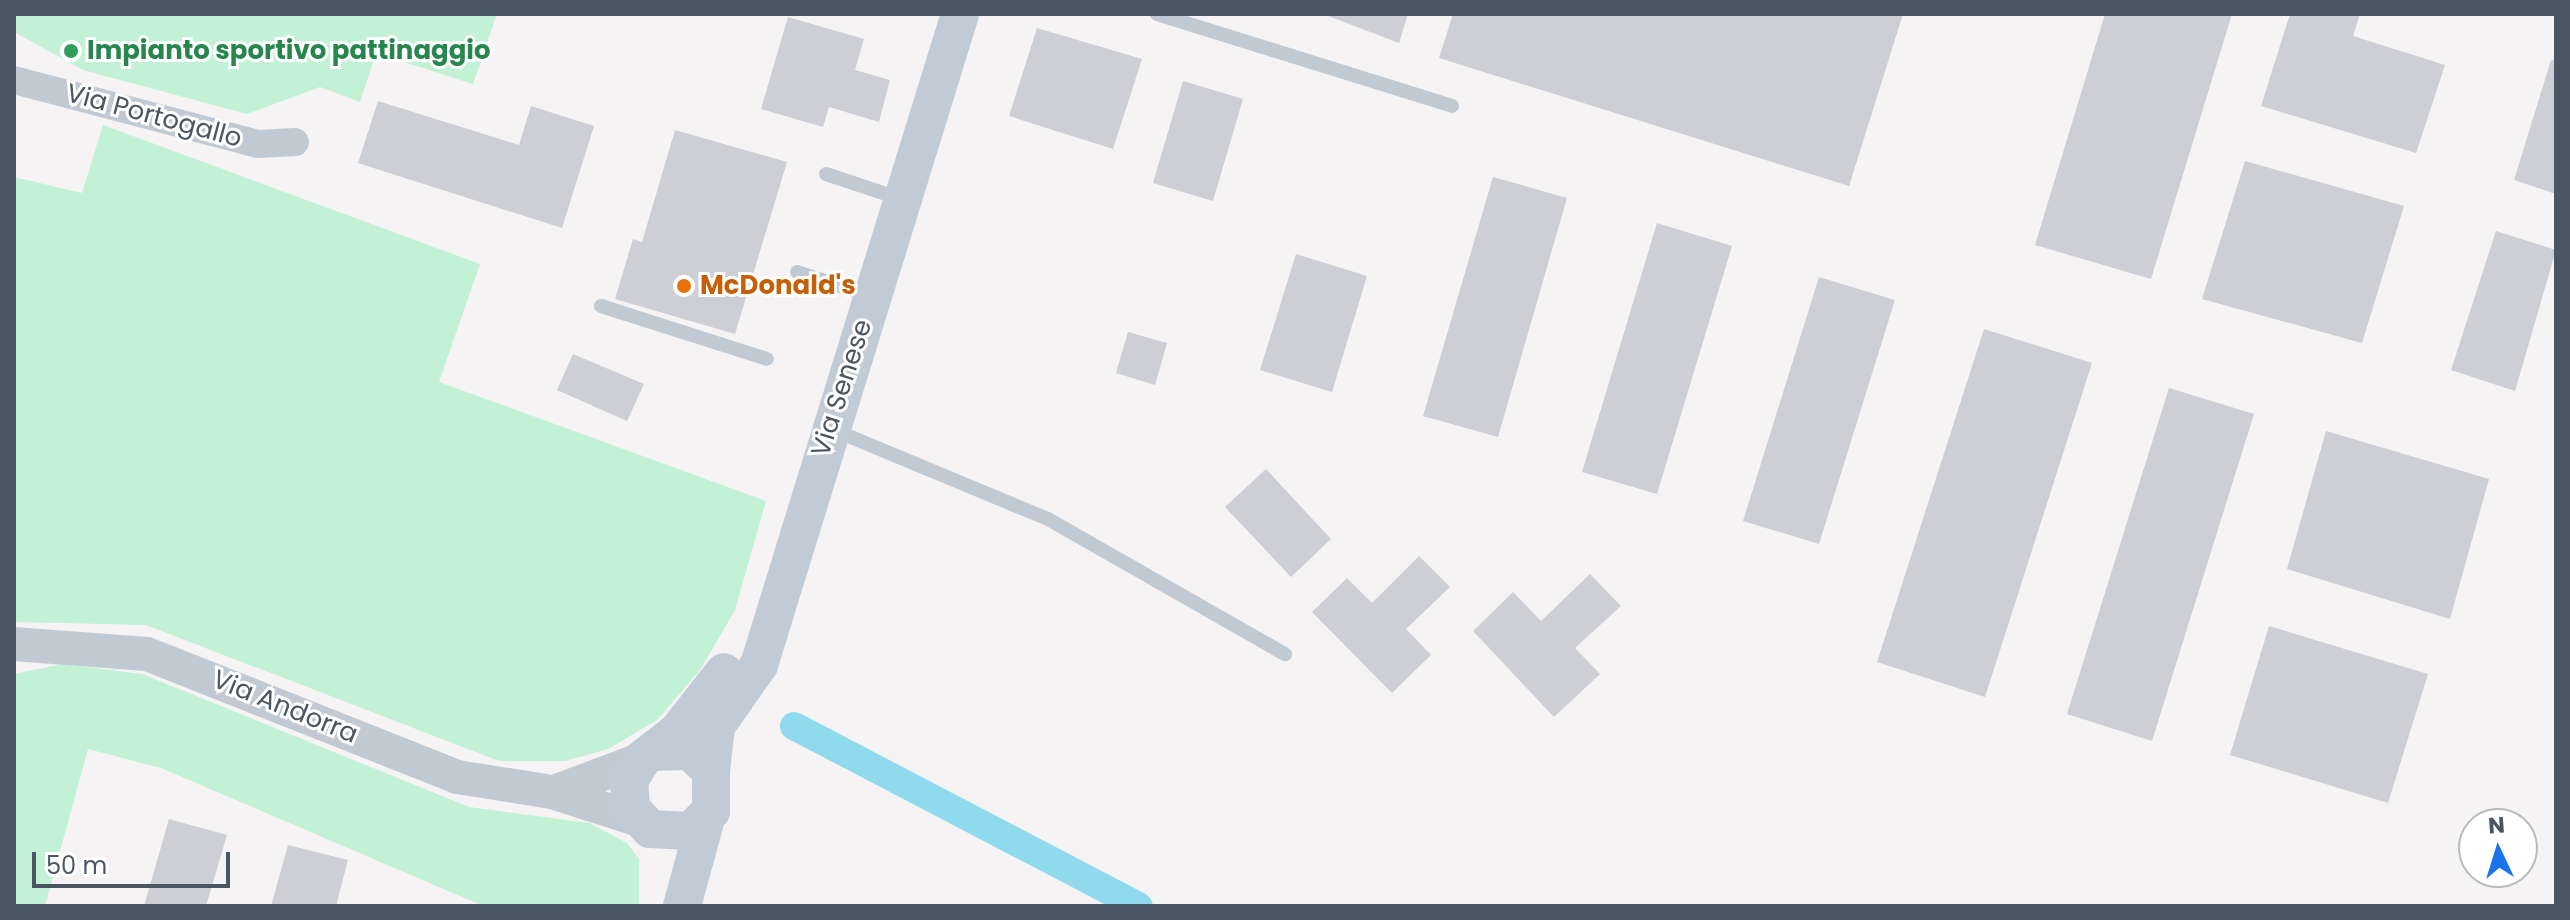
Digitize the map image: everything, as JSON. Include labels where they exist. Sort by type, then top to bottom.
[{"type":"main road","name":"Via Senese","points":[[682,906],[706,818],[715,798],[711,771],[716,726],[759,665],[781,578],[960,14]]},
{"type":"main road","name":"Via Senese","points":[[662,906],[665,863],[628,794],[647,756],[705,699],[781,578]]},
{"type":"main road","points":[[647,756],[690,751],[711,771]]},
{"type":"main road","points":[[644,824],[677,835],[706,818]]},
{"type":"street","name":"Via Portogallo","points":[[14,80],[258,144],[295,142]]},
{"type":"street","name":"Via Andorra","points":[[14,644],[147,654],[457,777],[552,792],[644,824]]},
{"type":"street","name":"Via Andorra","points":[[552,792],[647,756]]},
{"type":"lane","points":[[1157,14],[1452,106]]},
{"type":"lane","points":[[826,174],[901,199]]},
{"type":"lane","points":[[797,272],[871,297]]},
{"type":"lane","points":[[601,306],[767,359]]},
{"type":"lane","points":[[830,428],[1048,519],[1285,654]]},
{"type":"green space","points":[[14,14],[497,14],[473,84],[376,53],[360,102],[320,87],[247,114],[83,70],[14,32]]},
{"type":"green space","points":[[103,125],[480,264],[439,382],[766,501],[735,610],[700,670],[657,720],[608,749],[565,761],[499,761],[146,625],[14,622],[14,177],[82,193]]},
{"type":"green space","points":[[63,664],[142,674],[469,807],[589,823],[627,843],[639,859],[639,906],[483,906],[161,768],[88,749],[45,906],[14,906],[14,674]]},
{"type":"building","points":[[1323,14],[1408,14],[1399,43]]},
{"type":"building","points":[[1453,14],[1903,14],[1849,186],[1439,58]]},
{"type":"building","points":[[2105,14],[2232,14],[2151,279],[2035,245]]},
{"type":"building","points":[[2290,14],[2360,14],[2353,36],[2445,65],[2416,153],[2261,106]]},
{"type":"building","points":[[788,17],[864,39],[855,70],[890,80],[879,122],[829,107],[823,127],[761,109]]},
{"type":"building","points":[[1037,28],[1142,59],[1113,149],[1009,116]]},
{"type":"building","points":[[2551,60],[2556,60],[2556,194],[2514,180]]},
{"type":"building","points":[[1183,81],[1243,99],[1213,201],[1153,183]]},
{"type":"building","points":[[378,101],[519,145],[531,106],[594,126],[562,228],[358,163]]},
{"type":"building","points":[[675,130],[787,162],[735,334],[615,299],[633,239],[642,242]]},
{"type":"building","points":[[2245,161],[2404,206],[2362,343],[2202,299]]},
{"type":"building","points":[[1493,177],[1567,198],[1498,437],[1423,416]]},
{"type":"building","points":[[1657,223],[1732,246],[1657,494],[1582,472]]},
{"type":"building","points":[[2496,231],[2556,250],[2515,391],[2451,370]]},
{"type":"building","points":[[1296,254],[1367,276],[1332,392],[1260,370]]},
{"type":"building","points":[[1819,277],[1895,300],[1819,544],[1743,521]]},
{"type":"building","points":[[1984,329],[2092,363],[1985,697],[1877,662]]},
{"type":"building","points":[[1128,332],[1167,343],[1155,385],[1116,373]]},
{"type":"building","points":[[573,354],[644,384],[627,421],[557,390]]},
{"type":"building","points":[[2169,388],[2254,414],[2152,741],[2067,714]]},
{"type":"building","points":[[2326,431],[2489,479],[2450,619],[2287,569]]},
{"type":"building","points":[[1266,469],[1331,539],[1291,577],[1225,507]]},
{"type":"building","points":[[1419,556],[1450,587],[1406,629],[1431,655],[1392,693],[1312,612],[1347,578],[1372,603]]},
{"type":"building","points":[[1590,574],[1621,606],[1575,648],[1600,674],[1554,717],[1473,631],[1513,592],[1541,621]]},
{"type":"building","points":[[2269,626],[2428,674],[2388,803],[2230,755]]},
{"type":"building","points":[[169,819],[227,835],[206,906],[144,906]]},
{"type":"building","points":[[288,845],[348,860],[336,906],[271,906]]},
{"type":"waterway","points":[[794,726],[1139,906]]},
{"type":"place","name":"Impianto sportivo pattinaggio","points":[[71,51]]},
{"type":"place","name":"McDonald's","points":[[684,286]]}]
